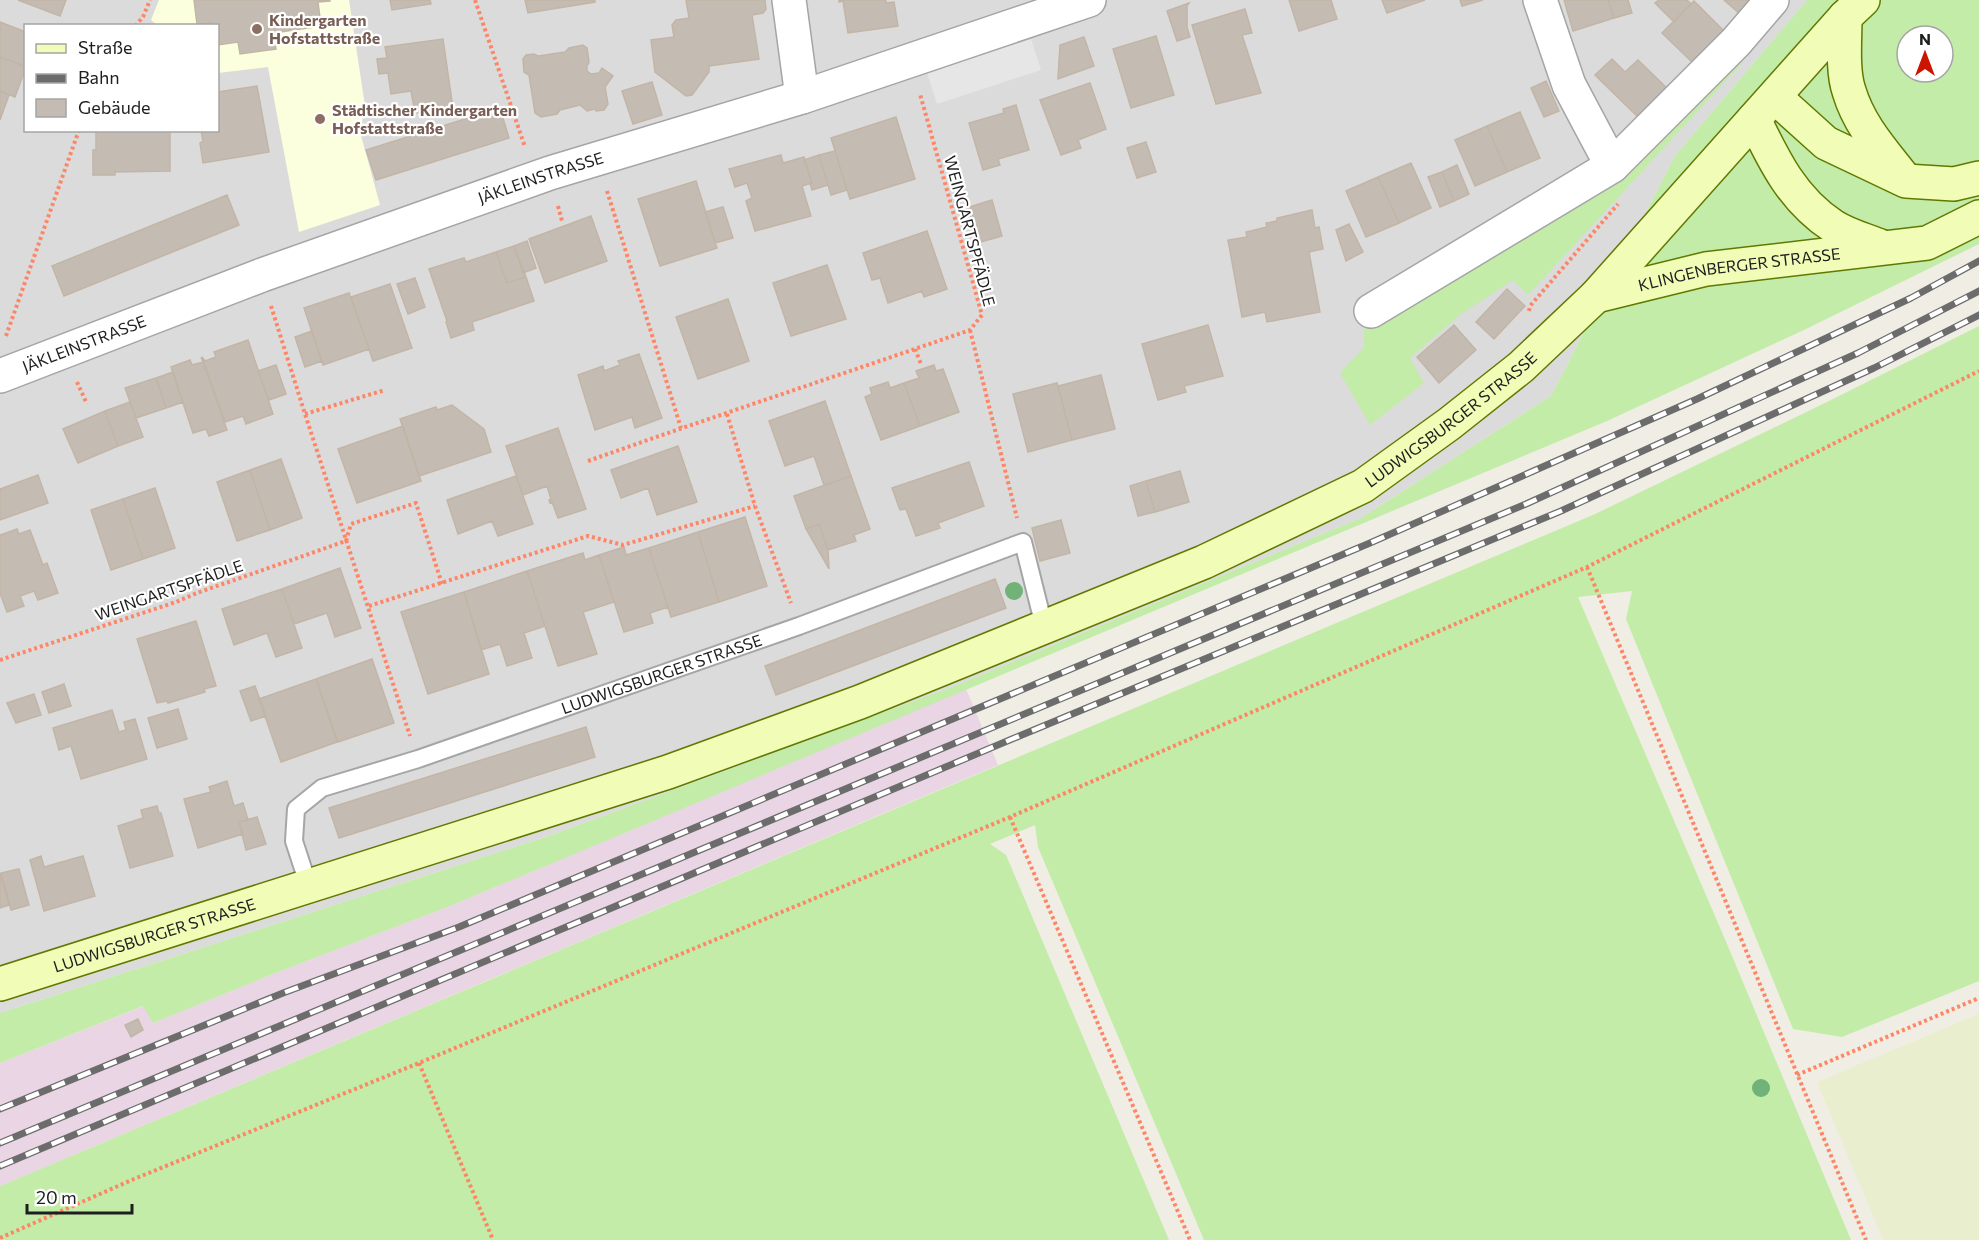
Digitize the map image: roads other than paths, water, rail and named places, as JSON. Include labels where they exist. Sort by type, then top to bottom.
[{"type":"main road","name":"LUDWIGSBURGER STRASSE","points":[[0,984],[668,772],[860,702],[1204,562],[1363,486],[1449,424],[1521,367],[1596,296],[1854,9]]},
{"type":"main road","name":"LUDWIGSBURGER STRASSE","points":[[1854,9],[1845,60],[1848,90],[1862,124],[1906,181]]},
{"type":"main road","points":[[1765,108],[1826,142],[1906,181],[1954,184],[1979,178]]},
{"type":"main road","name":"KLINGENBERGER STRASSE","points":[[1765,108],[1770,154],[1796,195],[1834,226],[1882,247]]},
{"type":"main road","name":"KLINGENBERGER STRASSE","points":[[1596,296],[1706,269],[1927,243],[1979,217]]},
{"type":"street","points":[[789,0],[802,97]]},
{"type":"street","name":"JÄKLEINSTRASSE","points":[[0,376],[262,275],[535,179],[596,158],[802,97],[1089,0]]},
{"type":"street","points":[[1540,0],[1569,85],[1612,166]]},
{"type":"street","points":[[1371,311],[1612,166],[1736,42],[1772,0]]},
{"type":"lane","name":"LUDWIGSBURGER STRASSE","points":[[309,887],[294,841],[296,809],[322,788],[418,759],[799,626],[1023,542],[1044,626]]},
{"type":"railway","points":[[0,1109],[283,993],[459,927],[1370,543],[1697,399],[1911,298],[1979,261]]},
{"type":"railway","points":[[0,1143],[1526,504],[1858,353],[1979,291]]},
{"type":"railway","points":[[0,1166],[1012,739],[1561,511],[1874,368],[1979,315]]},
{"type":"place","name":"Kindergarten Hofstattstraße","points":[[257,29]]},
{"type":"place","name":"Städtischer Kindergarten Hofstattstraße","points":[[320,119]]}]
